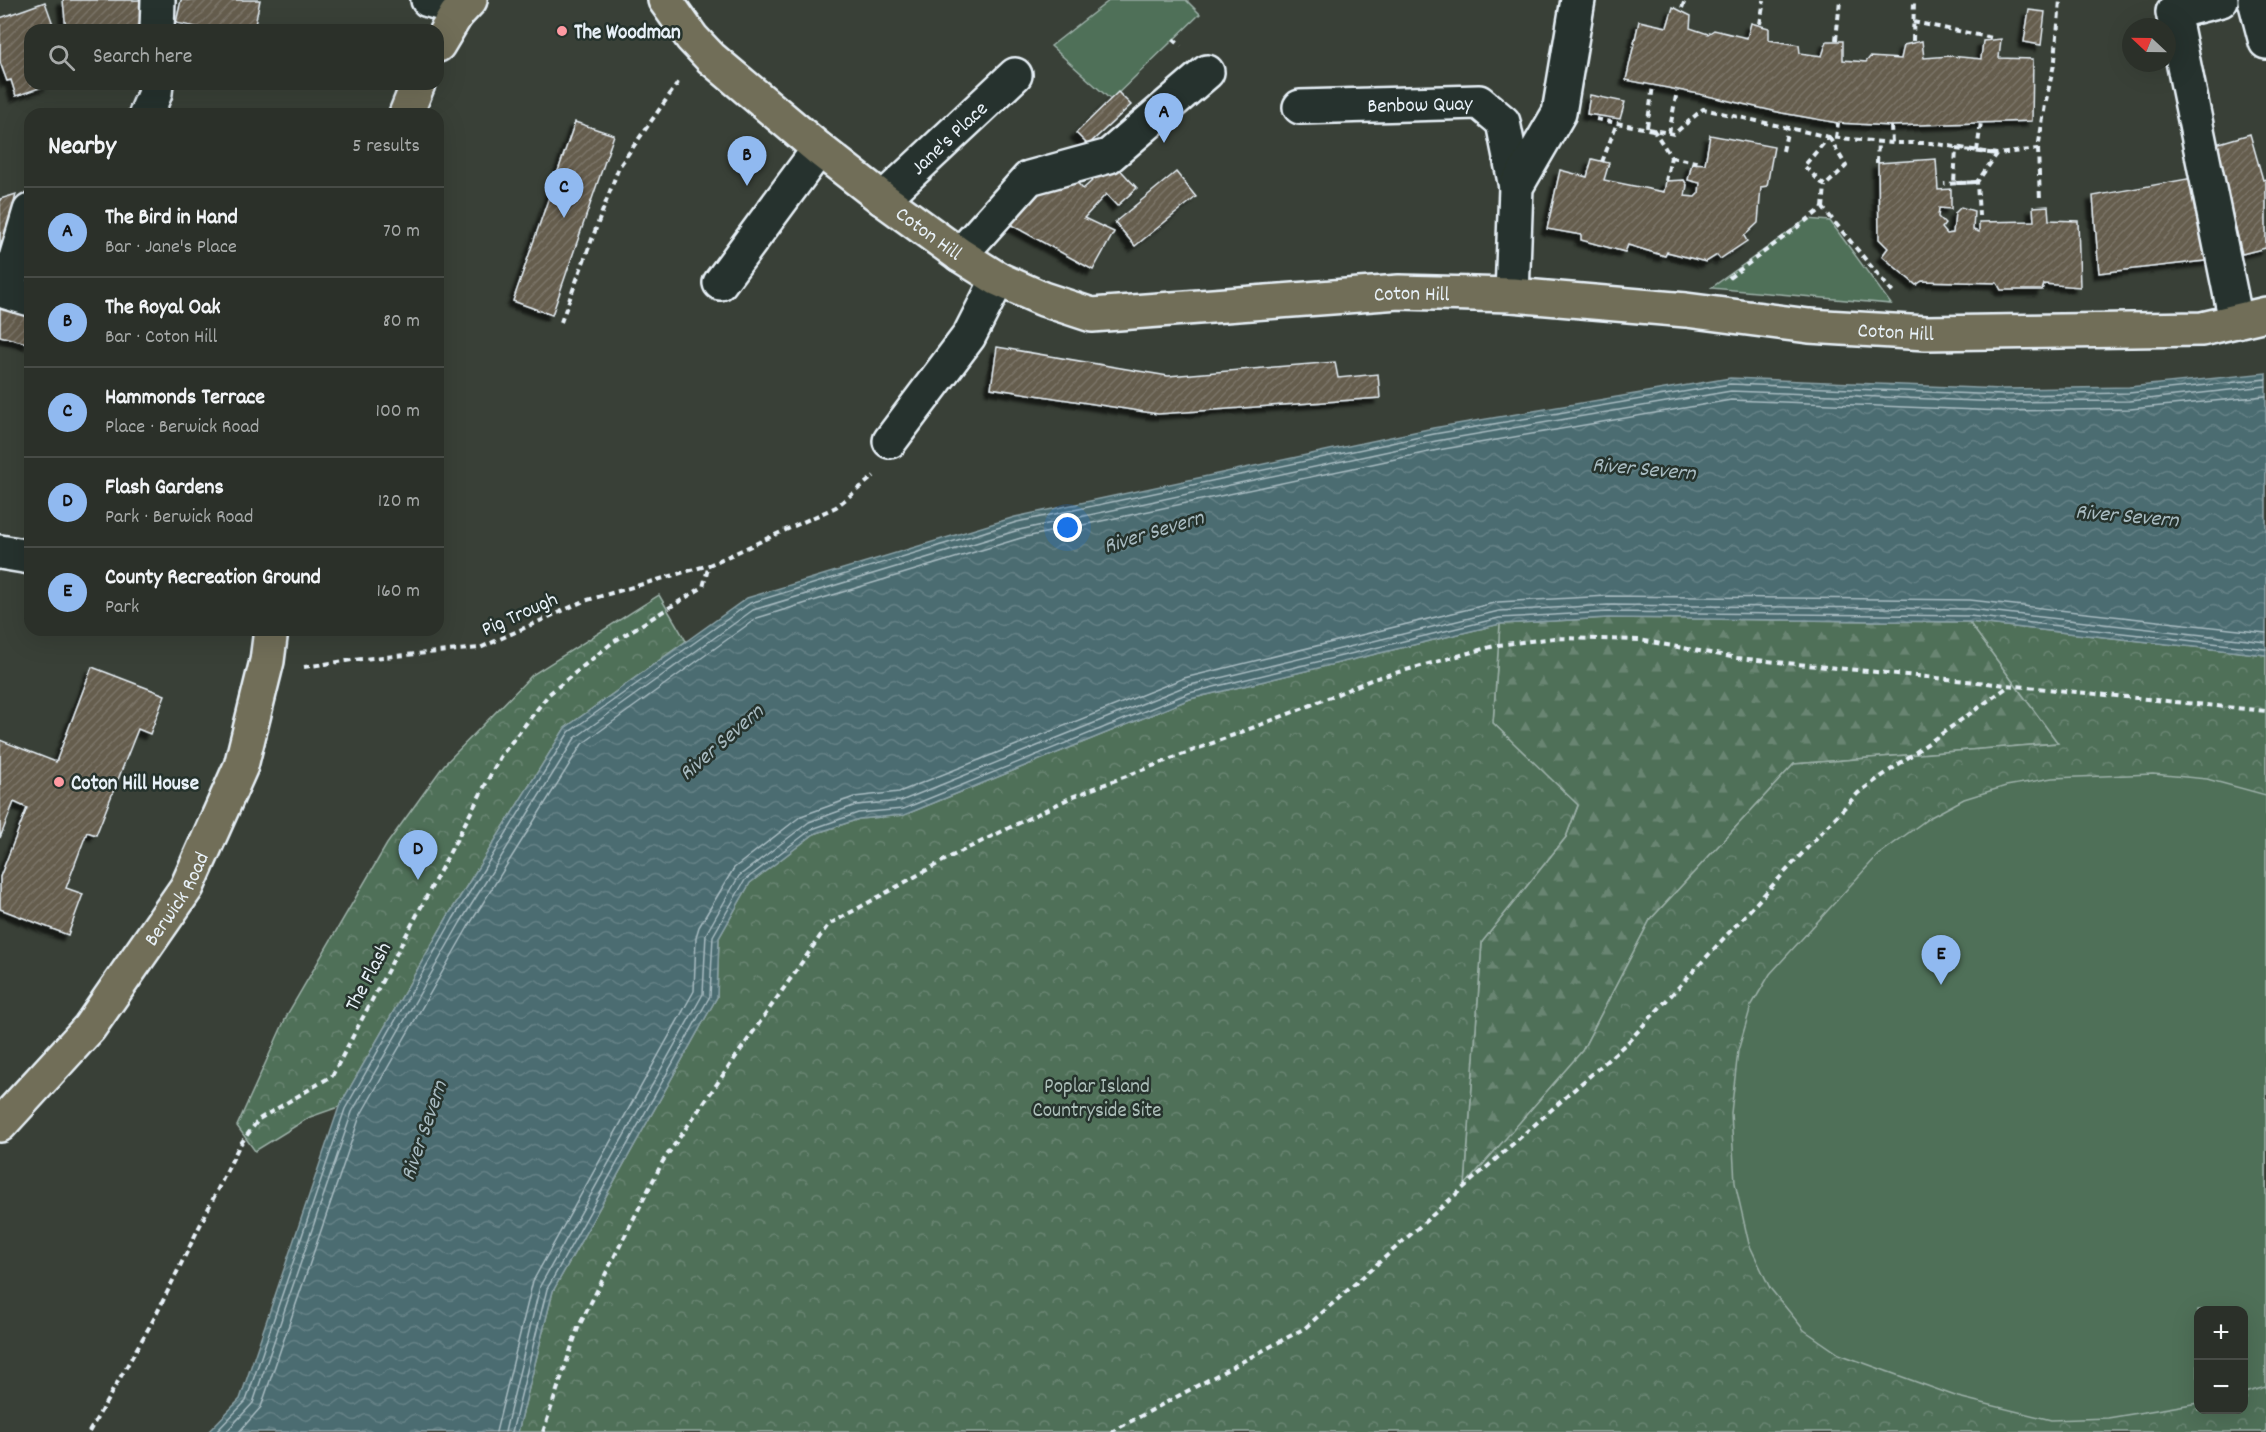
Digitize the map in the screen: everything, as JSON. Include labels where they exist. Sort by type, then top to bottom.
[{"type":"main road","name":"Coton Hill","points":[[665,0],[692,38],[711,58],[819,149],[883,199],[960,255],[998,279],[1043,299],[1092,315],[1398,292],[1512,294],[1686,310],[1809,326],[1926,333],[2202,329],[2251,317]]},
{"type":"main road","points":[[444,27],[451,5]]},
{"type":"main road","points":[[408,108],[416,90]]},
{"type":"main road","name":"Berwick Road","points":[[0,1125],[89,1028],[187,887],[242,766],[271,636]]},
{"type":"street","points":[[157,24],[158,0]]},
{"type":"street","name":"Benbow Quay","points":[[1516,187],[1559,113],[1578,0]]},
{"type":"street","points":[[2221,0],[2173,12],[2251,317]]},
{"type":"street","points":[[2255,0],[2266,42]]},
{"type":"street","points":[[960,255],[1029,178],[1109,156],[1207,72]]},
{"type":"street","name":"Jane's Place","points":[[883,199],[1015,75]]},
{"type":"street","points":[[149,108],[155,90]]},
{"type":"street","name":"Benbow Quay","points":[[1300,107],[1479,102],[1503,122],[1516,187],[1512,294]]},
{"type":"street","points":[[720,283],[819,149]]},
{"type":"street","points":[[24,231],[6,292],[24,297]]},
{"type":"street","points":[[890,441],[969,336],[998,279]]},
{"type":"street","points":[[0,552],[24,556]]},
{"type":"path","points":[[1683,8],[1684,0]]},
{"type":"path","points":[[1760,24],[1764,0]]},
{"type":"path","points":[[1836,40],[1840,0]]},
{"type":"path","points":[[1913,42],[1914,0]]},
{"type":"path","points":[[2040,200],[2038,149],[2055,60],[2060,0]]},
{"type":"path","points":[[1913,22],[1993,38]]},
{"type":"path","points":[[561,322],[619,166],[677,82],[711,58]]},
{"type":"path","points":[[1647,128],[1653,86]]},
{"type":"path","points":[[1669,133],[1677,91]]},
{"type":"path","points":[[1559,113],[1674,134],[1703,109],[1829,137],[1892,143],[1931,143],[1997,154]]},
{"type":"path","points":[[1977,151],[1981,122]]},
{"type":"path","points":[[1602,162],[1617,123]]},
{"type":"path","points":[[1836,138],[1838,123]]},
{"type":"path","points":[[1891,126],[1892,143]]},
{"type":"path","points":[[1783,151],[1788,128]]},
{"type":"path","points":[[1653,129],[1671,157],[1666,181]]},
{"type":"path","points":[[1829,137],[1846,166],[1825,186],[1823,208],[1926,333]]},
{"type":"path","points":[[1825,186],[1804,166],[1829,137]]},
{"type":"path","points":[[1877,163],[1878,142]]},
{"type":"path","points":[[1977,182],[1954,183],[1956,149],[1997,154],[2038,149]]},
{"type":"path","points":[[1979,216],[1977,182],[1997,154]]},
{"type":"path","points":[[1671,157],[1701,163]]},
{"type":"path","points":[[1944,184],[1977,182]]},
{"type":"path","points":[[1686,310],[1823,208]]},
{"type":"path","name":"Pig Trough","points":[[300,668],[352,660],[480,648],[584,601],[710,565]]},
{"type":"path","name":"The Flash","points":[[89,1432],[154,1317],[239,1146],[259,1119],[332,1076],[500,757],[549,694],[613,642],[703,587],[710,565]]},
{"type":"path","points":[[543,1432],[578,1328],[663,1161],[828,925],[952,856],[1074,796],[1249,730],[1373,679],[1498,645],[1554,638],[1640,640],[1737,658],[2266,711]]},
{"type":"path","points":[[1111,1432],[1305,1328],[1628,1042],[1858,793],[2010,685]]},
{"type":"green space","points":[[1110,0],[1186,0],[1200,14],[1111,100],[1051,46]]},
{"type":"green space","points":[[1807,219],[1830,221],[1891,304],[1711,288]]},
{"type":"green space","points":[[659,595],[686,641],[565,728],[448,916],[339,1107],[310,1117],[255,1151],[237,1126],[288,1013],[387,844],[444,765],[532,675]]},
{"type":"green space","points":[[1608,618],[1969,622],[2058,743],[1794,764],[1650,920],[1582,1051],[1465,1186],[1482,942],[1566,837],[1578,806],[1493,723],[1500,624]]},
{"type":"green space","name":"Poplar Island Countryside Site","points":[[1969,622],[2266,655],[2266,1432],[518,1432],[553,1291],[717,997],[719,938],[750,883],[814,834],[859,819],[904,815],[1190,699],[1500,624],[1493,723],[1578,805],[1566,837],[1482,942],[1465,1185],[1582,1051],[1650,920],[1794,764],[2058,743]]},
{"type":"green space","points":[[2153,774],[2207,779],[2266,795],[2266,1387],[2248,1392],[2248,1306],[2194,1306],[2194,1404],[2108,1418],[2051,1420],[1958,1397],[1839,1354],[1804,1330],[1770,1288],[1749,1244],[1735,1183],[1731,1113],[1738,1051],[1751,1006],[1770,974],[1878,855],[1929,818],[1964,799],[2006,786],[2052,778]]},
{"type":"water","name":"River Severn","points":[[2266,373],[2266,655],[1969,622],[1608,618],[1500,624],[1190,699],[904,815],[859,819],[814,834],[750,883],[719,938],[717,997],[553,1291],[518,1432],[208,1432],[240,1399],[339,1107],[448,916],[565,728],[747,598],[1015,517],[1433,428],[1730,378],[2002,389],[2129,387]]},
{"type":"building","points":[[63,0],[143,0],[145,24],[65,24]]},
{"type":"building","points":[[181,0],[260,0],[255,24],[176,23]]},
{"type":"building","points":[[45,2],[53,24],[24,24],[24,90],[34,90],[16,96],[11,80],[7,81],[0,62],[0,18]]},
{"type":"building","points":[[1673,7],[1691,16],[1690,28],[1708,34],[1714,30],[1747,38],[1751,23],[1769,28],[1769,40],[1799,45],[1800,53],[1822,56],[1827,41],[1843,41],[1843,60],[1866,62],[1870,57],[1901,59],[1904,45],[1922,41],[1924,58],[1950,56],[1981,59],[1983,41],[2001,39],[1999,58],[2033,59],[2032,121],[1891,126],[1838,123],[1626,80],[1639,21],[1667,27]]},
{"type":"building","points":[[2029,10],[2045,12],[2041,45],[2024,42]]},
{"type":"building","points":[[1118,92],[1131,105],[1088,145],[1076,133]]},
{"type":"building","points":[[1590,95],[1625,102],[1620,119],[1587,114]]},
{"type":"building","points":[[575,122],[614,135],[552,315],[513,301]]},
{"type":"building","points":[[2250,134],[2263,180],[2266,179],[2266,248],[2242,254],[2216,144]]},
{"type":"building","points":[[1710,135],[1774,147],[1767,186],[1761,187],[1758,223],[1744,236],[1747,241],[1720,259],[1717,255],[1706,262],[1667,252],[1665,256],[1628,245],[1625,252],[1581,240],[1581,235],[1547,229],[1560,170],[1587,177],[1592,159],[1609,163],[1604,180],[1664,192],[1666,181],[1684,180],[1687,185],[1685,196],[1695,197],[1699,193],[1700,183],[1688,180],[1692,163],[1705,164]]},
{"type":"building","points":[[1936,159],[1938,190],[1951,189],[1951,209],[1939,208],[1938,217],[1945,224],[1942,228],[1947,234],[1953,233],[1955,213],[1961,207],[1974,211],[1973,230],[1979,232],[1979,222],[2034,221],[2033,207],[2048,206],[2049,220],[2078,221],[2080,287],[2044,284],[2042,290],[2001,290],[1997,283],[1922,281],[1916,285],[1882,256],[1888,248],[1879,239],[1878,163]]},
{"type":"building","points":[[1113,162],[1137,188],[1117,206],[1106,194],[1084,218],[1114,232],[1093,270],[1004,221],[1025,193],[1070,175],[1083,189]]},
{"type":"building","points":[[1176,172],[1196,197],[1135,246],[1115,222]]},
{"type":"building","points":[[2198,177],[2213,260],[2099,273],[2093,196]]},
{"type":"building","points":[[16,194],[0,265],[0,199]]},
{"type":"building","points":[[0,304],[24,311],[24,342],[0,336]]},
{"type":"building","points":[[997,347],[1168,376],[1335,362],[1338,378],[1378,374],[1380,398],[1158,414],[991,388]]},
{"type":"building","name":"Coton Hill House","points":[[92,667],[165,695],[150,734],[138,729],[96,835],[87,832],[66,888],[83,894],[68,935],[0,909],[0,877],[27,808],[14,802],[0,838],[0,740],[56,762]]},
{"type":"place","name":"The Woodman","points":[[562,31]]},
{"type":"place","name":"The Bird in Hand","points":[[1164,143]]},
{"type":"place","name":"The Royal Oak","points":[[747,186]]},
{"type":"place","name":"Hammonds Terrace","points":[[564,218]]},
{"type":"place","name":"Coton Hill House","points":[[59,782]]},
{"type":"place","name":"Flash Gardens","points":[[418,880]]},
{"type":"place","name":"County Recreation Ground","points":[[1941,985]]}]
